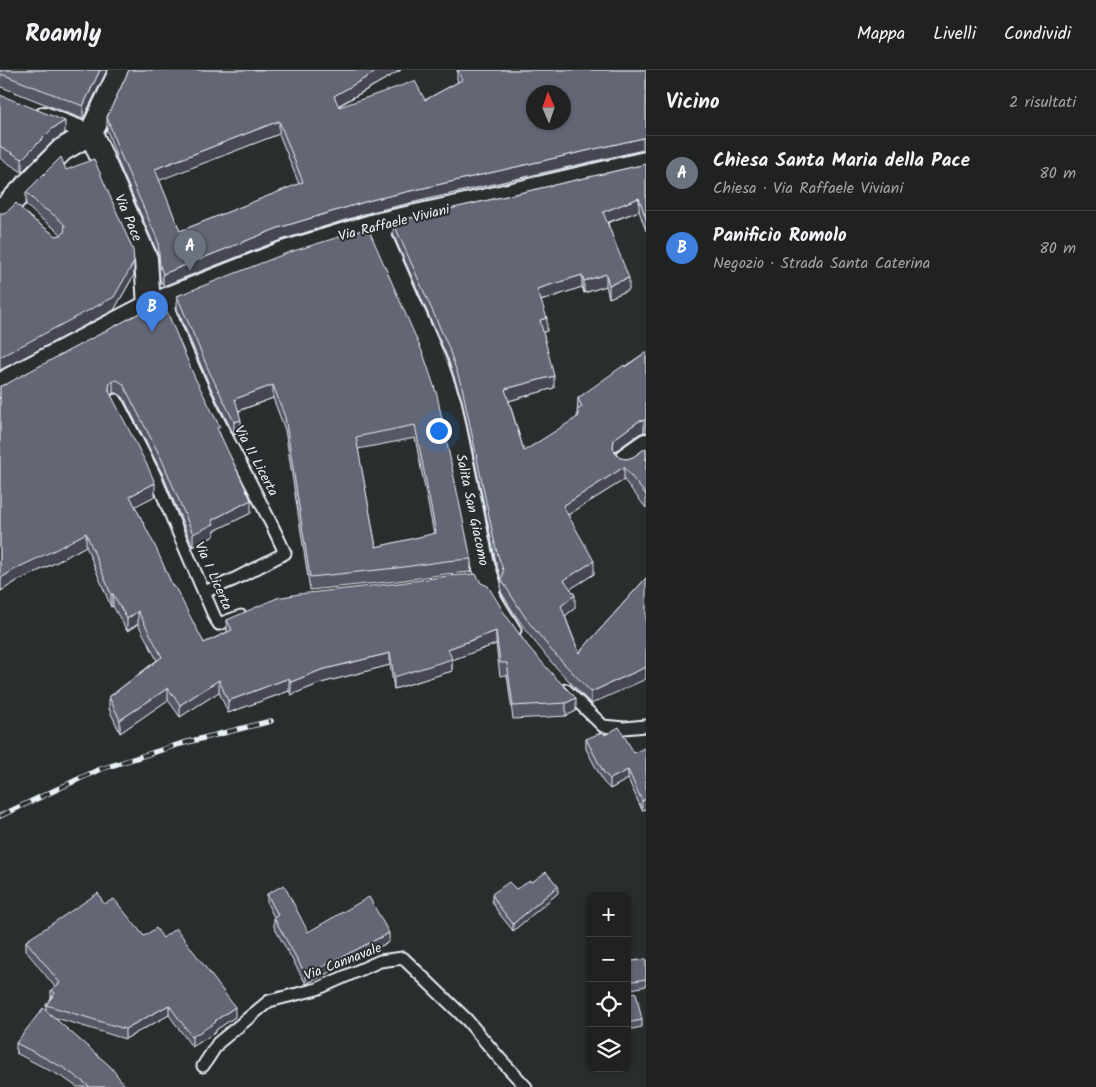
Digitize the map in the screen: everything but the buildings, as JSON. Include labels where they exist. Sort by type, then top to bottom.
[{"type":"street","points":[[10,207],[62,150],[91,133],[121,70]]},
{"type":"street","points":[[27,108],[91,133]]},
{"type":"street","name":"Via Pace","points":[[91,133],[146,259],[157,303]]},
{"type":"street","name":"Via Raffaele Viviani","points":[[0,386],[10,379],[157,303],[283,253],[375,225],[646,162]]},
{"type":"street","name":"Salita San Giacomo","points":[[375,225],[436,364],[450,404],[485,581]]},
{"type":"street","points":[[626,459],[646,445]]},
{"type":"lane","name":"Via II Licerta","points":[[157,303],[269,516],[285,553],[233,580],[204,592]]},
{"type":"lane","name":"Via I Licerta","points":[[116,400],[155,476],[219,624],[250,613]]},
{"type":"lane","name":"Salita San Giacomo","points":[[485,581],[521,639]]},
{"type":"lane","points":[[558,682],[603,726],[624,728],[646,726]]},
{"type":"lane","name":"Via Cannavale","points":[[203,1066],[218,1042],[269,1001],[317,989],[380,960],[403,958],[467,1020],[526,1087]]},
{"type":"railway","points":[[0,816],[98,770],[180,744],[271,721]]},
{"type":"place","name":"Chiesa Santa Maria della Pace","points":[[190,271]]},
{"type":"place","name":"Panificio Romolo","points":[[152,332]]}]
